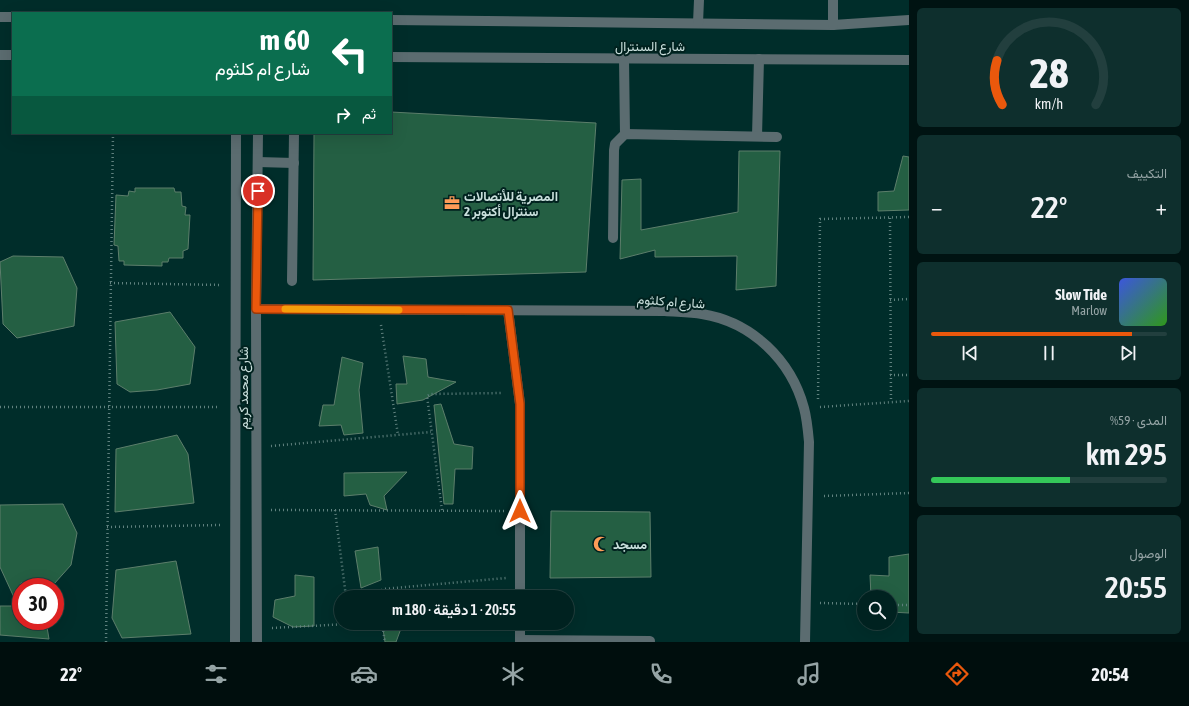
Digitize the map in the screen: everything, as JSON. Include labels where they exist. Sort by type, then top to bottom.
[{"type":"street","points":[[698,23],[699,0]]},
{"type":"street","points":[[833,0],[833,25]]},
{"type":"street","points":[[0,17],[12,17]]},
{"type":"street","name":"شارع السنترال","points":[[392,20],[833,25],[909,20]]},
{"type":"street","points":[[0,55],[12,55]]},
{"type":"street","name":"شارع السنترال","points":[[392,58],[909,60]]},
{"type":"street","points":[[613,238],[614,150],[615,144],[625,134],[624,59]]},
{"type":"street","points":[[757,136],[759,59]]},
{"type":"street","name":"شارع محمد كريم","points":[[236,134],[236,642]]},
{"type":"street","name":"شارع محمد كريم","points":[[257,642],[256,309],[258,134]]},
{"type":"street","points":[[292,281],[294,134]]},
{"type":"street","points":[[625,134],[777,137]]},
{"type":"street","points":[[258,162],[294,163]]},
{"type":"street","name":"شارع ام كلثوم","points":[[256,309],[665,311],[702,314],[738,325],[768,345],[791,374],[805,408],[809,442],[805,642]]},
{"type":"street","points":[[508,310],[519,392],[520,590]]},
{"type":"street","points":[[520,630],[520,641],[650,641]]},
{"type":"path","points":[[106,642],[108,407],[113,134]]},
{"type":"path","points":[[909,217],[820,218],[818,407],[909,401]]},
{"type":"path","points":[[890,218],[891,402]]},
{"type":"path","points":[[110,283],[236,285]]},
{"type":"path","points":[[890,300],[909,300]]},
{"type":"path","points":[[379,310],[398,435]]},
{"type":"path","points":[[890,375],[909,375]]},
{"type":"path","points":[[442,510],[426,399],[428,394],[519,392]]},
{"type":"path","points":[[0,407],[236,407]]},
{"type":"path","points":[[256,447],[431,432]]},
{"type":"path","points":[[808,497],[909,493]]},
{"type":"path","points":[[257,510],[520,511]]},
{"type":"path","points":[[335,510],[345,590]]},
{"type":"path","points":[[107,527],[236,525]]},
{"type":"path","points":[[382,590],[520,577]]},
{"type":"path","points":[[806,602],[857,604]]},
{"type":"path","points":[[897,605],[909,605]]},
{"type":"path","points":[[257,629],[334,625]]},
{"type":"path","points":[[383,630],[385,642]]},
{"type":"building","name":"المصرية للأتصالات سنترال أكتوبر 2","points":[[392,112],[596,123],[586,272],[313,280],[314,134],[392,134]]},
{"type":"building","points":[[739,151],[780,151],[776,286],[736,290],[737,256],[655,257],[655,250],[620,259],[622,180],[641,179],[641,230],[738,212]]},
{"type":"building","points":[[903,156],[909,157],[909,210],[878,211],[878,192],[894,191]]},
{"type":"building","points":[[135,188],[174,188],[175,192],[181,192],[182,206],[186,207],[185,215],[190,215],[188,249],[183,251],[183,258],[169,258],[168,262],[162,262],[162,266],[124,265],[124,261],[119,261],[118,246],[114,245],[116,195],[128,196],[129,191],[135,192]]},
{"type":"building","points":[[13,256],[63,257],[77,288],[74,326],[17,338],[3,324],[0,262]]},
{"type":"building","points":[[170,312],[195,347],[190,384],[157,390],[130,392],[117,384],[115,322]]},
{"type":"building","points":[[403,356],[426,359],[428,377],[456,382],[423,400],[397,404],[396,384],[407,384]]},
{"type":"building","points":[[342,357],[363,363],[359,390],[363,433],[344,435],[341,425],[319,426],[323,405],[334,405]]},
{"type":"building","points":[[441,404],[454,444],[473,447],[472,469],[455,469],[453,504],[444,504],[434,405]]},
{"type":"building","points":[[177,435],[188,454],[194,503],[115,512],[116,449]]},
{"type":"building","points":[[407,472],[384,496],[387,510],[370,505],[366,494],[344,496],[344,473]]},
{"type":"building","points":[[63,504],[77,533],[71,565],[59,578],[12,578],[12,593],[0,567],[0,505]]},
{"type":"building","name":"مسجد","points":[[551,511],[650,512],[651,577],[550,578]]},
{"type":"building","points":[[378,547],[381,580],[361,588],[355,551]]},
{"type":"building","points":[[909,554],[909,613],[897,612],[897,590],[871,590],[870,575],[889,576],[889,557]]},
{"type":"building","points":[[176,561],[191,634],[122,638],[112,618],[116,570]]},
{"type":"building","points":[[295,575],[314,577],[314,626],[293,627],[273,617],[275,600],[295,596]]},
{"type":"building","points":[[0,606],[12,606],[12,630],[48,630],[49,639],[0,635]]},
{"type":"building","points":[[383,630],[400,630],[396,642],[385,642]]},
{"type":"slow traffic","points":[[285,309],[399,310]]},
{"type":"place","name":"المصرية للأتصالات سنترال أكتوبر 2","points":[[452,203]]},
{"type":"place","name":"مسجد","points":[[601,544]]},
{"type":"route","points":[[258,191],[256,309],[508,310],[520,404],[520,511]]}]
